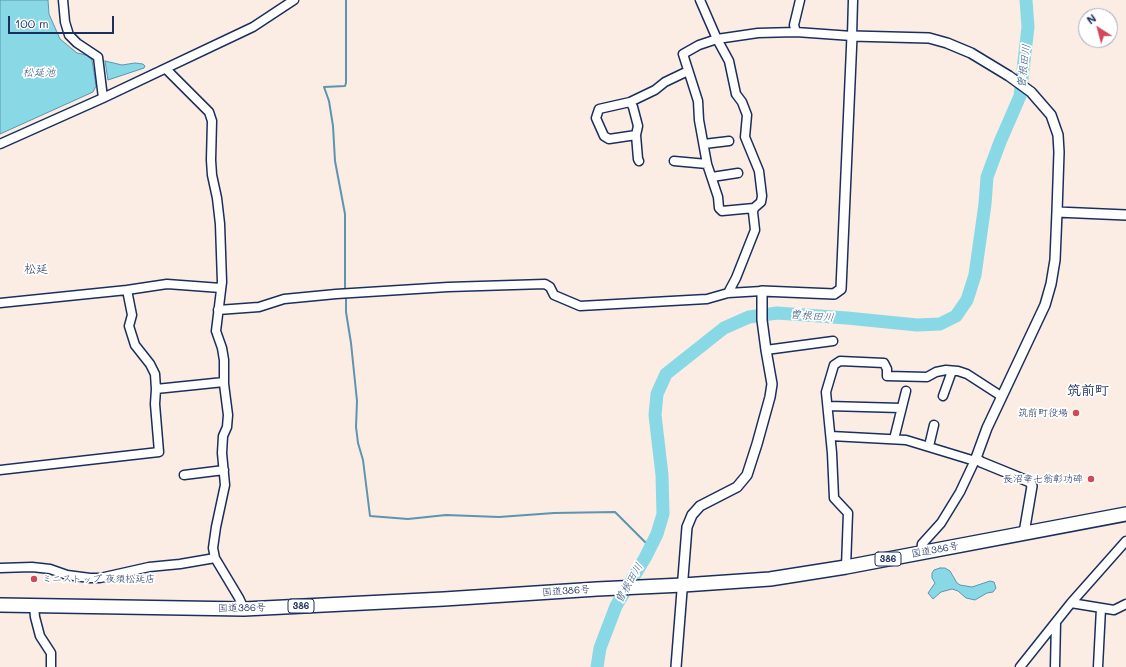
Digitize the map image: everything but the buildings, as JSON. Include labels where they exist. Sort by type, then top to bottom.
[{"type":"highway","name":"国道386号","points":[[0,605],[244,609],[444,599],[601,589],[683,586],[770,579],[846,567],[1126,514]]},
{"type":"street","points":[[63,0],[65,22],[69,35],[98,57],[103,98]]},
{"type":"street","points":[[0,144],[166,69],[253,27],[294,0]]},
{"type":"street","points":[[700,0],[717,39],[729,60],[736,94],[742,102],[747,115],[745,137],[759,171],[762,196],[761,202],[754,208],[722,211],[719,208],[718,197],[708,164],[698,101],[683,54],[699,45],[717,39],[758,33],[796,32],[852,36],[929,38],[947,43],[971,53],[1009,76],[1031,92],[1051,116],[1058,135],[1060,152],[1055,260],[1051,284],[1045,305],[986,428],[976,459],[960,492],[941,523],[922,544],[921,552]]},
{"type":"street","points":[[796,32],[794,25],[800,0]]},
{"type":"street","points":[[218,310],[259,307],[284,299],[329,295],[448,287],[538,284],[546,284],[550,287],[554,295],[580,306],[707,299],[728,293],[762,295],[834,294],[841,290],[854,0]]},
{"type":"street","points":[[166,69],[209,112],[212,121],[212,175],[217,198],[220,224],[221,288],[216,331],[222,348],[224,360],[224,382],[228,415],[227,427],[223,436],[222,453],[225,485],[216,527],[214,548],[215,558],[244,609]]},
{"type":"street","points":[[636,135],[609,139],[604,136],[596,118],[599,109],[630,102],[655,90],[665,82],[688,71]]},
{"type":"street","points":[[630,102],[633,107],[638,126],[636,135],[639,161]]},
{"type":"street","points":[[704,144],[729,141]]},
{"type":"street","points":[[674,161],[708,164]]},
{"type":"street","points":[[712,177],[738,173]]},
{"type":"street","points":[[728,293],[736,278],[755,230],[754,208]]},
{"type":"street","points":[[1057,212],[1126,215]]},
{"type":"street","points":[[0,303],[127,290],[167,284],[221,288]]},
{"type":"street","points":[[0,470],[158,452],[155,374],[150,364],[135,345],[130,326],[132,315],[127,290]]},
{"type":"street","points":[[676,667],[687,527],[692,515],[700,506],[737,487],[746,475],[752,461],[770,397],[772,384],[762,320],[762,295]]},
{"type":"street","points":[[766,350],[833,341]]},
{"type":"street","points":[[846,567],[848,513],[834,498],[831,436],[826,392],[834,365],[840,360],[884,363],[887,369],[887,376],[927,377],[936,372],[946,370],[952,371],[967,374],[1001,396]]},
{"type":"street","points":[[943,396],[952,371]]},
{"type":"street","points":[[156,389],[224,382]]},
{"type":"street","points":[[894,439],[906,391]]},
{"type":"street","points":[[828,406],[901,408]]},
{"type":"street","points":[[928,446],[934,425]]},
{"type":"street","points":[[831,436],[906,440],[976,459],[1030,482],[1032,486],[1024,533]]},
{"type":"street","points":[[184,475],[224,470]]},
{"type":"street","points":[[1020,667],[1071,603],[1126,541]]},
{"type":"street","points":[[0,568],[32,567],[50,569],[67,575],[100,578],[149,566],[180,564],[215,558]]},
{"type":"street","points":[[1071,603],[1114,610],[1126,604]]},
{"type":"street","points":[[34,606],[40,636],[51,653],[51,667]]},
{"type":"street","points":[[1098,667],[1101,608]]},
{"type":"street","points":[[1055,667],[1056,622]]},
{"type":"water","name":"松延池","points":[[0,0],[48,0],[49,14],[60,39],[77,53],[86,55],[92,60],[96,86],[93,92],[0,134]]},
{"type":"water","points":[[105,61],[122,65],[135,63],[143,64],[145,66],[144,68],[108,80]]},
{"type":"water","points":[[945,568],[950,571],[957,583],[960,585],[972,587],[990,581],[994,582],[996,588],[993,592],[987,593],[975,600],[966,598],[958,591],[952,589],[941,592],[933,599],[928,593],[935,583],[932,578],[932,573],[934,570]]},
{"type":"waterway","points":[[345,291],[345,214],[335,161],[333,126],[329,101],[324,87],[345,86],[346,83],[346,0]]},
{"type":"waterway","name":"曽根田川","points":[[597,667],[600,648],[616,606],[645,558],[657,534],[663,514],[662,475],[655,415],[657,394],[666,374],[724,328],[749,317],[777,313],[917,325],[940,324],[956,316],[967,300],[975,275],[985,204],[987,177],[1020,96],[1028,27],[1026,0]]},
{"type":"waterway","points":[[346,295],[346,312],[357,401],[356,427],[358,443],[363,460],[370,516],[408,519],[446,515],[499,517],[554,513],[615,512],[650,547]]},
{"type":"place","name":"筑前町役場","points":[[1076,413]]},
{"type":"place","name":"長沼幸七翁彰功碑","points":[[1091,479]]},
{"type":"place","name":"ミニストップ 夜須松延店","points":[[34,579]]},
{"type":"district","name":"松延","points":[[36,269]]},
{"type":"district","name":"筑前町","points":[[1088,391]]}]
